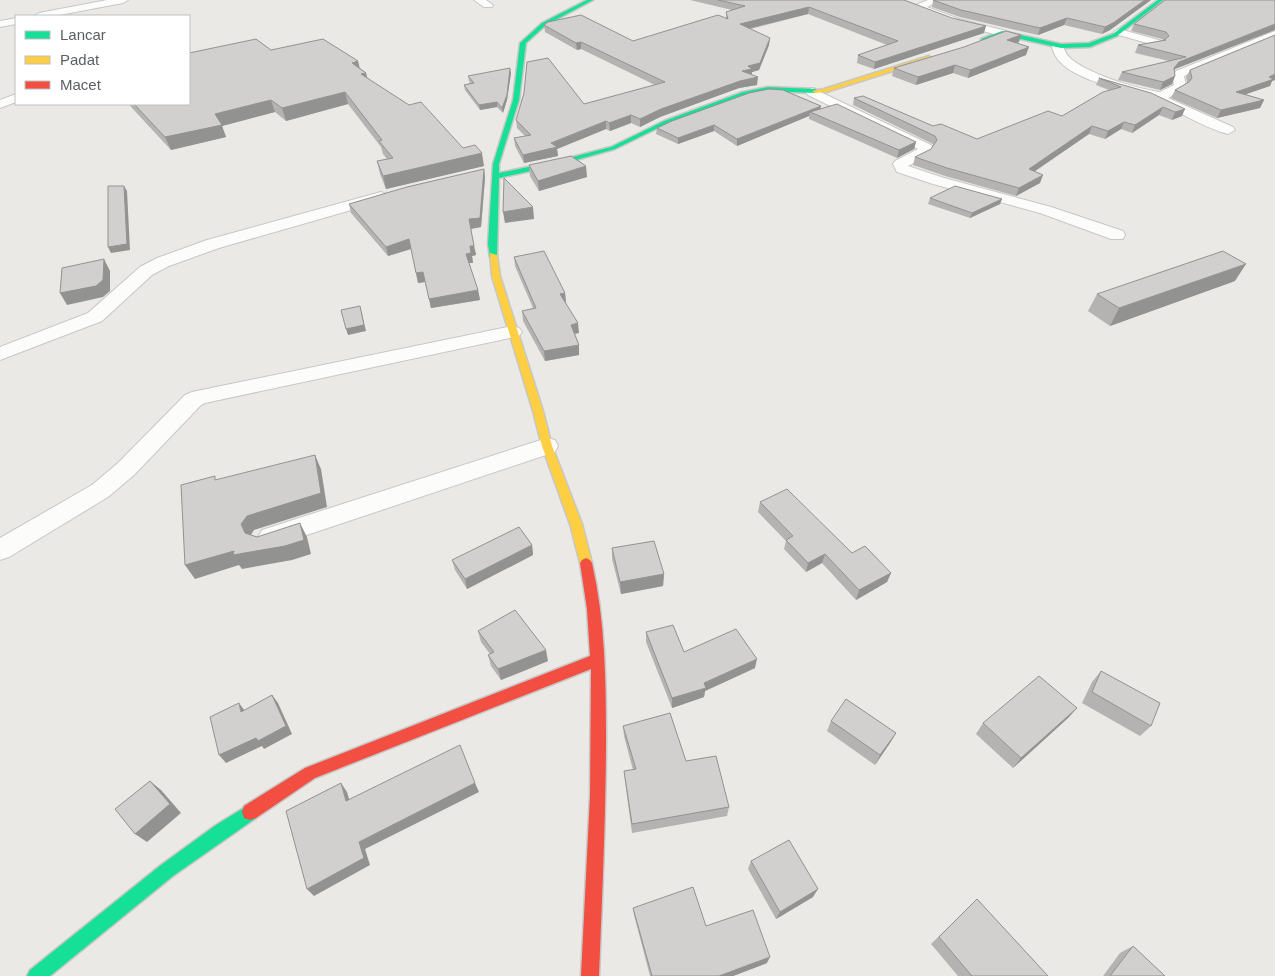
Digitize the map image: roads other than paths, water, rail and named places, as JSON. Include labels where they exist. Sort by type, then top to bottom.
[{"type":"street","points":[[44,15],[120,0]]},
{"type":"street","points":[[590,976],[599,742],[597,660],[592,595],[586,560],[576,524],[547,446],[538,411],[512,332],[494,262],[492,244],[499,151],[518,93],[523,44],[532,33],[544,24],[591,0]]},
{"type":"street","points":[[936,0],[916,6],[927,12],[1058,46],[1085,46],[1101,41],[1119,32],[1157,0]]},
{"type":"street","points":[[0,24],[15,20]]},
{"type":"street","points":[[1119,32],[1158,43]]},
{"type":"street","points":[[975,43],[1002,33]]},
{"type":"street","points":[[1058,46],[1060,55],[1070,64],[1107,81],[1163,96],[1180,87],[1178,77],[1180,74],[1275,34]]},
{"type":"street","points":[[478,173],[558,163],[612,148],[666,122],[745,93],[768,89],[812,92],[836,88],[940,55]]},
{"type":"street","points":[[812,92],[926,148],[922,153],[900,164],[902,169],[956,187],[986,193],[1073,218],[1117,235]]},
{"type":"street","points":[[1154,95],[1164,102],[1228,130]]},
{"type":"street","points":[[0,104],[15,98]]},
{"type":"street","points":[[0,354],[95,317],[146,271],[163,262],[213,244],[398,192]]},
{"type":"street","points":[[0,550],[100,492],[126,469],[198,397],[512,332]]},
{"type":"street","points":[[264,539],[547,446]]},
{"type":"street","points":[[36,976],[116,909],[200,844],[310,773],[597,660]]}]
